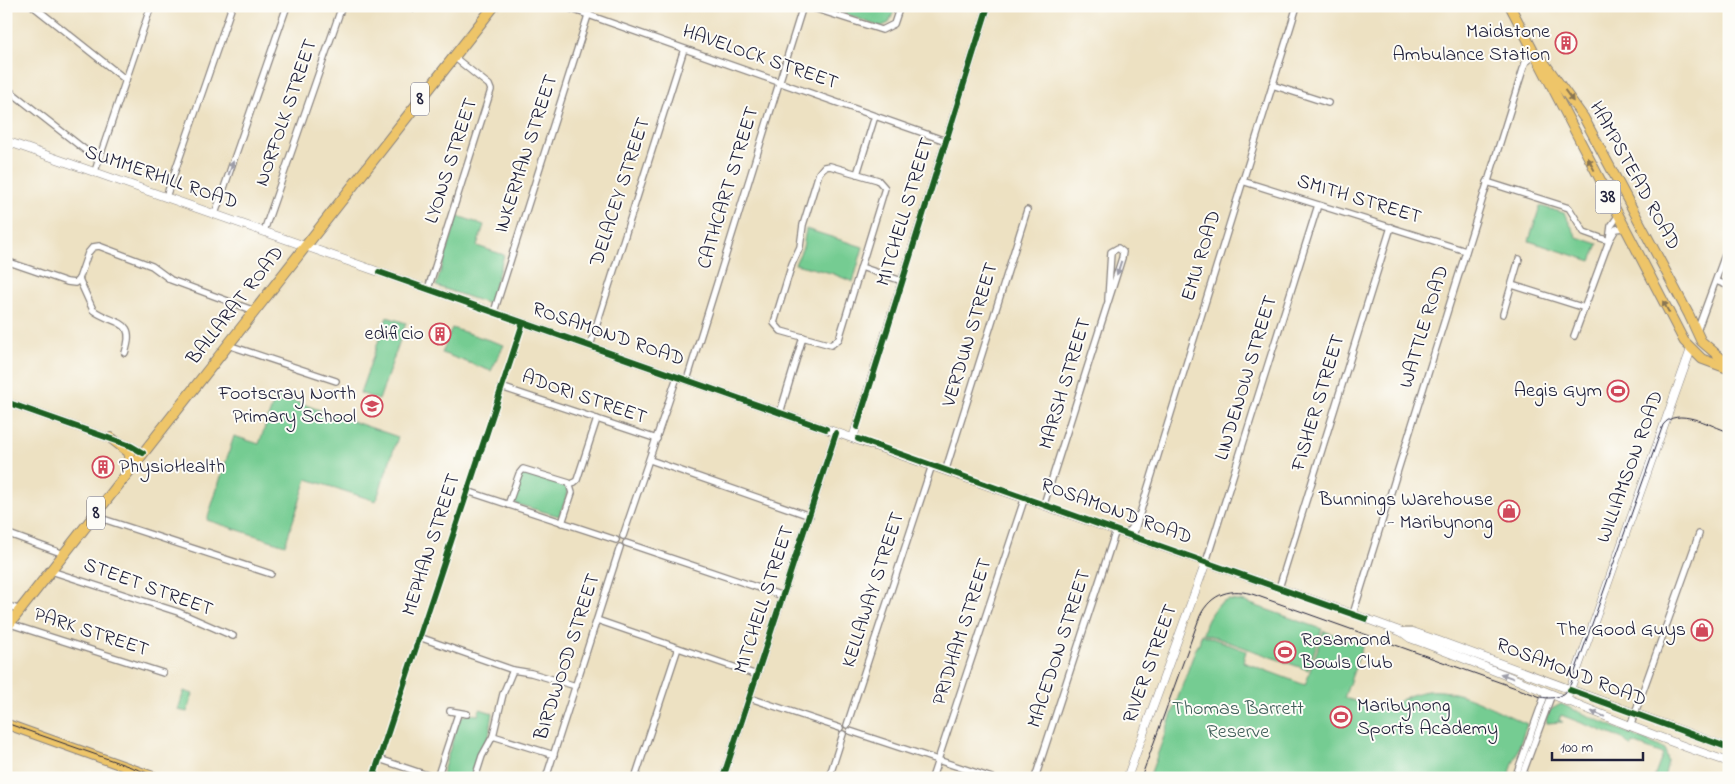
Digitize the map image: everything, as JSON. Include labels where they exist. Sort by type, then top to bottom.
[{"type":"highway","name":"BALLARAT ROAD","points":[[8,626],[494,6]]},
{"type":"highway","points":[[112,438],[129,452],[131,462],[128,472]]},
{"type":"main road","name":"HAMPSTEAD ROAD","points":[[1510,6],[1624,228],[1691,350]]},
{"type":"main road","name":"HAMPSTEAD ROAD","points":[[1529,42],[1584,118],[1690,315],[1696,334]]},
{"type":"main road","name":"WILLIAMSON ROAD","points":[[1691,350],[1696,334]]},
{"type":"main road","name":"38","points":[[1696,334],[1705,346],[1729,367]]},
{"type":"main road","name":"38","points":[[1691,350],[1708,363],[1729,367]]},
{"type":"main road","points":[[6,724],[157,778]]},
{"type":"street","points":[[33,6],[126,80]]},
{"type":"street","points":[[95,171],[151,6]]},
{"type":"street","points":[[166,197],[232,6]]},
{"type":"street","points":[[215,214],[288,6]]},
{"type":"street","name":"NORFOLK STREET","points":[[264,231],[342,6]]},
{"type":"street","name":"HAVELOCK STREET","points":[[563,6],[946,141]]},
{"type":"street","name":"INKERMAN STREET","points":[[494,312],[591,6]]},
{"type":"street","name":"CATHCART STREET","points":[[687,380],[803,6]]},
{"type":"street","points":[[807,6],[872,29],[882,30],[894,24],[900,6]]},
{"type":"street","name":"MITCHELL STREET","points":[[854,438],[988,6]]},
{"type":"street","name":"EMU ROAD","points":[[1131,535],[1297,6]]},
{"type":"street","name":"DELACEY STREET","points":[[590,346],[684,49]]},
{"type":"street","name":"WATTLE ROAD","points":[[1353,614],[1524,65],[1528,59],[1535,55]]},
{"type":"street","name":"LYONS STREET","points":[[428,289],[491,90],[489,85],[454,57]]},
{"type":"street","points":[[1272,85],[1328,103]]},
{"type":"street","points":[[6,88],[98,160]]},
{"type":"street","points":[[857,174],[875,116]]},
{"type":"street","name":"SUMMERHILL ROAD","points":[[6,141],[306,244]]},
{"type":"street","points":[[830,166],[857,174],[878,180],[884,188],[837,342],[827,345],[777,328],[774,320],[792,264],[800,247],[803,225],[819,173],[824,167],[830,166]]},
{"type":"street","name":"SMITH STREET","points":[[1242,181],[1466,251]]},
{"type":"street","points":[[1487,182],[1569,208],[1584,232],[1609,241]]},
{"type":"street","name":"LINDENOW STREET","points":[[1206,562],[1318,205]]},
{"type":"street","name":"VERDUN STREET","points":[[946,469],[1027,210]]},
{"type":"street","points":[[1609,241],[1610,228],[1618,216]]},
{"type":"street","name":"FISHER STREET","points":[[1279,588],[1391,227]]},
{"type":"street","points":[[1574,336],[1609,241],[1616,229],[1624,228]]},
{"type":"street","name":"ROSAMOND ROAD","points":[[306,244],[523,323],[836,433],[946,469],[1353,614],[1402,632],[1410,638],[1630,727],[1729,762]]},
{"type":"street","name":"WILLIAMSON ROAD","points":[[1696,334],[1729,244]]},
{"type":"street","points":[[6,261],[75,283],[79,280],[88,253],[93,247],[100,246],[152,266],[171,280],[256,311]]},
{"type":"street","name":"MARSH STREET","points":[[1044,504],[1123,255],[1118,248],[1111,252],[1108,300]]},
{"type":"street","points":[[1503,314],[1519,259]]},
{"type":"street","points":[[861,268],[902,281]]},
{"type":"street","points":[[79,280],[93,310],[122,324],[128,329],[130,338],[125,353]]},
{"type":"street","points":[[1716,281],[1729,286]]},
{"type":"street","points":[[1512,285],[1585,308]]},
{"type":"street","name":"MEPHAN STREET","points":[[373,778],[523,323]]},
{"type":"street","points":[[780,413],[803,337]]},
{"type":"street","points":[[228,345],[336,381]]},
{"type":"street","name":"WILLIAMSON ROAD","points":[[1566,701],[1691,350]]},
{"type":"street","points":[[616,540],[623,536],[677,377]]},
{"type":"street","name":"ADORI STREET","points":[[501,387],[657,439]]},
{"type":"street","points":[[6,402],[112,438],[135,447],[143,453]]},
{"type":"street","points":[[571,485],[577,480],[597,419]]},
{"type":"street","name":"MITCHELL STREET","points":[[723,778],[836,433]]},
{"type":"street","points":[[650,460],[810,516]]},
{"type":"street","name":"KELLAWAY STREET","points":[[846,725],[932,465]]},
{"type":"street","points":[[508,505],[519,474],[523,469],[529,469],[571,485]]},
{"type":"street","points":[[562,524],[572,493],[571,485]]},
{"type":"street","points":[[467,491],[562,524],[616,540],[620,547],[626,543]]},
{"type":"street","name":"PRIDHAM STREET","points":[[932,778],[1024,497]]},
{"type":"street","points":[[94,516],[271,574]]},
{"type":"street","name":"MACEDON STREET","points":[[1035,778],[1116,530]]},
{"type":"street","points":[[6,533],[64,554]]},
{"type":"street","points":[[1630,727],[1699,534]]},
{"type":"street","points":[[623,536],[626,543],[783,596]]},
{"type":"street","name":"BIRDWOOD STREET","points":[[546,778],[620,547]]},
{"type":"street","name":"RIVER STREET","points":[[1127,778],[1206,562]]},
{"type":"street","name":"STEET STREET","points":[[51,571],[182,613],[205,626],[233,636]]},
{"type":"street","points":[[6,605],[20,610]]},
{"type":"street","points":[[597,620],[757,675]]},
{"type":"street","name":"PARK STREET","points":[[8,626],[163,673]]},
{"type":"street","name":"ROSAMOND ROAD","points":[[1402,632],[1413,632],[1426,636],[1729,748]]},
{"type":"street","points":[[420,636],[513,670],[531,672],[576,686]]},
{"type":"street","points":[[635,778],[678,648]]},
{"type":"street","points":[[475,778],[482,756],[493,736],[503,694],[513,670]]},
{"type":"street","points":[[1516,778],[1553,683]]},
{"type":"street","points":[[1521,778],[1549,693]]},
{"type":"street","points":[[750,698],[842,731],[850,731],[992,778]]},
{"type":"street","points":[[450,711],[458,714],[467,714]]},
{"type":"street","points":[[379,759],[436,778],[458,714]]},
{"type":"street","points":[[829,778],[842,731],[846,725],[850,731]]},
{"type":"street","points":[[493,736],[554,755]]},
{"type":"green space","points":[[826,6],[896,6],[889,23],[880,27]]},
{"type":"green space","points":[[1540,206],[1564,213],[1577,237],[1598,244],[1591,261],[1529,241]]},
{"type":"green space","points":[[458,216],[484,225],[477,246],[504,255],[489,304],[436,286]]},
{"type":"green space","points":[[806,229],[863,247],[853,282],[831,273],[795,264],[803,247]]},
{"type":"green space","points":[[387,317],[406,323],[379,400],[360,393]]},
{"type":"green space","points":[[452,328],[504,345],[491,371],[442,353]]},
{"type":"green space","points":[[276,395],[398,437],[376,501],[307,479],[285,545],[207,520],[234,436],[259,444]]},
{"type":"green space","points":[[527,472],[568,486],[568,493],[559,516],[516,504],[513,498],[520,475]]},
{"type":"green space","name":"Rosamond Bowls Club","points":[[1228,600],[1245,602],[1322,629],[1308,670],[1203,633],[1214,609]]},
{"type":"green space","name":"Maribynong Sports Academy","points":[[1324,631],[1363,645],[1344,698],[1387,710],[1405,698],[1422,692],[1439,691],[1457,694],[1474,700],[1527,724],[1508,778],[1149,778],[1197,645],[1199,645],[1201,634],[1246,651],[1243,662],[1305,685]]},
{"type":"green space","points":[[184,691],[193,694],[187,712],[178,710]]},
{"type":"green space","points":[[1561,704],[1665,749],[1668,761],[1664,778],[1654,778],[1663,754],[1633,743],[1631,747],[1623,739],[1561,715],[1559,720],[1563,722],[1547,723],[1546,719],[1550,710]]},
{"type":"green space","points":[[480,709],[493,713],[489,736],[483,747],[480,748],[472,771],[474,772],[473,778],[444,778],[442,774],[460,717],[470,714],[478,715]]},
{"type":"tram line","points":[[1141,778],[1200,616],[1216,597],[1230,592],[1255,595],[1541,697],[1551,698],[1563,694],[1571,683],[1663,425],[1677,417],[1685,417],[1729,432]]},
{"type":"tram line","points":[[6,723],[162,778]]},
{"type":"cycle path","points":[[857,427],[988,6]]},
{"type":"cycle path","points":[[379,272],[826,429]]},
{"type":"cycle path","points":[[373,778],[523,323]]},
{"type":"cycle path","points":[[6,402],[131,446],[143,453]]},
{"type":"cycle path","points":[[723,778],[836,433]]},
{"type":"cycle path","points":[[858,439],[1366,619]]},
{"type":"cycle path","points":[[1570,690],[1729,748]]},
{"type":"place","name":"Maidstone Ambulance Station","points":[[1566,43]]},
{"type":"place","name":"edificio","points":[[440,334]]},
{"type":"place","name":"Aegis Gym","points":[[1618,391]]},
{"type":"place","name":"Footscray North Primary School","points":[[372,406]]},
{"type":"place","name":"PhysioHealth","points":[[103,467]]},
{"type":"place","name":"Bunnings Warehouse - Maribynong","points":[[1509,511]]},
{"type":"place","name":"The Good Guys","points":[[1702,630]]},
{"type":"place","name":"Rosamond Bowls Club","points":[[1285,652]]},
{"type":"place","name":"Maribynong Sports Academy","points":[[1341,717]]},
{"type":"park label","name":"Thomas Barrett Reserve","points":[[1238,720]]}]
